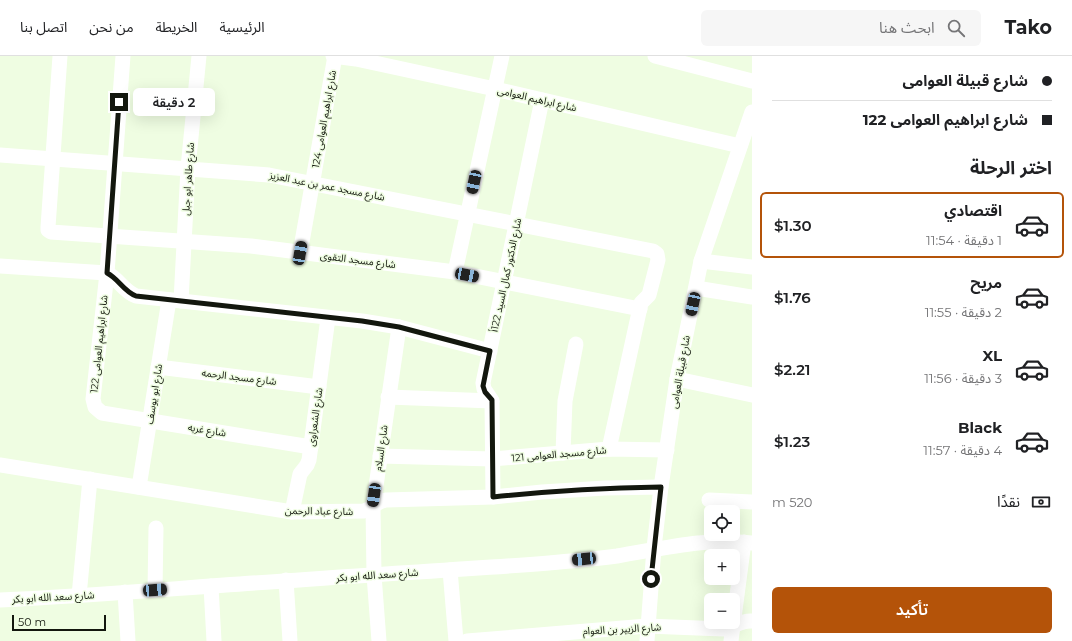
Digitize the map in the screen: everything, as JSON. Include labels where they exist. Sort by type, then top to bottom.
[{"type":"street","points":[[53,159],[60,56]]},
{"type":"street","name":"شارع ابراهيم العوامى 122","points":[[102,413],[96,407],[94,399],[107,273],[123,56]]},
{"type":"street","name":"شارع طاهر ابو جبل","points":[[175,301],[184,242],[188,168],[198,56]]},
{"type":"street","name":"شارع ابراهيم العوامى","points":[[334,56],[357,58],[740,146]]},
{"type":"street","name":"شارع ابراهيم العوامى 124","points":[[300,253],[334,56]]},
{"type":"street","points":[[455,272],[502,56]]},
{"type":"street","points":[[655,56],[673,58],[752,81]]},
{"type":"street","name":"شارع الدكتور كمال السيد 122أ","points":[[493,497],[492,400],[485,392],[483,386],[542,100]]},
{"type":"street","name":"شارع قبيلة العوامى","points":[[647,641],[654,548],[661,487],[677,379],[701,261],[740,146],[751,119]]},
{"type":"street","name":"شارع مسجد عمر بن عبد العزيز","points":[[0,155],[269,175],[651,250],[657,254],[658,260],[650,291],[647,298],[641,303],[640,309]]},
{"type":"street","name":"شارع مسجد التقوى","points":[[53,159],[48,230],[51,232],[251,246],[455,272],[640,309]]},
{"type":"street","points":[[701,261],[752,267]]},
{"type":"street","points":[[0,266],[107,273],[118,280],[131,294],[140,297],[362,321],[399,327],[490,351]]},
{"type":"street","points":[[696,288],[752,296]]},
{"type":"street","name":"شارع ابو يوسف","points":[[139,487],[158,367],[175,301]]},
{"type":"street","points":[[609,450],[640,309]]},
{"type":"street","name":"شارع الشعراوى","points":[[292,512],[300,474],[308,463],[311,447],[328,318]]},
{"type":"street","name":"شارع السلام","points":[[379,641],[374,575],[373,507],[399,327]]},
{"type":"street","points":[[563,453],[565,401],[576,344]]},
{"type":"street","name":"شارع مسجد الرحمه","points":[[158,367],[319,387]]},
{"type":"street","points":[[677,379],[752,394]]},
{"type":"street","points":[[388,396],[492,400]]},
{"type":"street","name":"شارع غربه","points":[[102,413],[311,447]]},
{"type":"street","name":"شارع مسجد العوامى 121","points":[[380,456],[492,459],[609,450],[667,450]]},
{"type":"street","name":"شارع عباد الرحمن","points":[[0,465],[292,512],[364,511],[373,507],[379,502],[386,500],[493,497],[581,489],[661,487]]},
{"type":"street","points":[[79,596],[90,480]]},
{"type":"street","points":[[709,500],[752,502]]},
{"type":"street","points":[[155,590],[156,528]]},
{"type":"street","name":"شارع سعد الله ابو بكر","points":[[0,600],[79,596],[286,580],[450,570],[616,556],[654,548],[700,542],[748,543]]},
{"type":"street","points":[[740,593],[748,543]]},
{"type":"street","points":[[450,570],[456,641]]},
{"type":"street","points":[[286,580],[290,641]]},
{"type":"street","points":[[210,586],[214,641]]},
{"type":"street","points":[[125,592],[128,641]]},
{"type":"street","name":"شارع الزبير بن العوام","points":[[740,622],[752,621]]},
{"type":"street","name":"شارع الزبير بن العوام","points":[[467,641],[526,639],[647,626],[704,628]]},
{"type":"street","points":[[731,641],[733,629]]},
{"type":"route","points":[[119,102],[107,273],[118,280],[131,294],[140,297],[362,321],[399,327],[490,351],[483,386],[486,394],[489,395],[492,400],[493,497],[605,488],[661,487],[651,579]]}]
